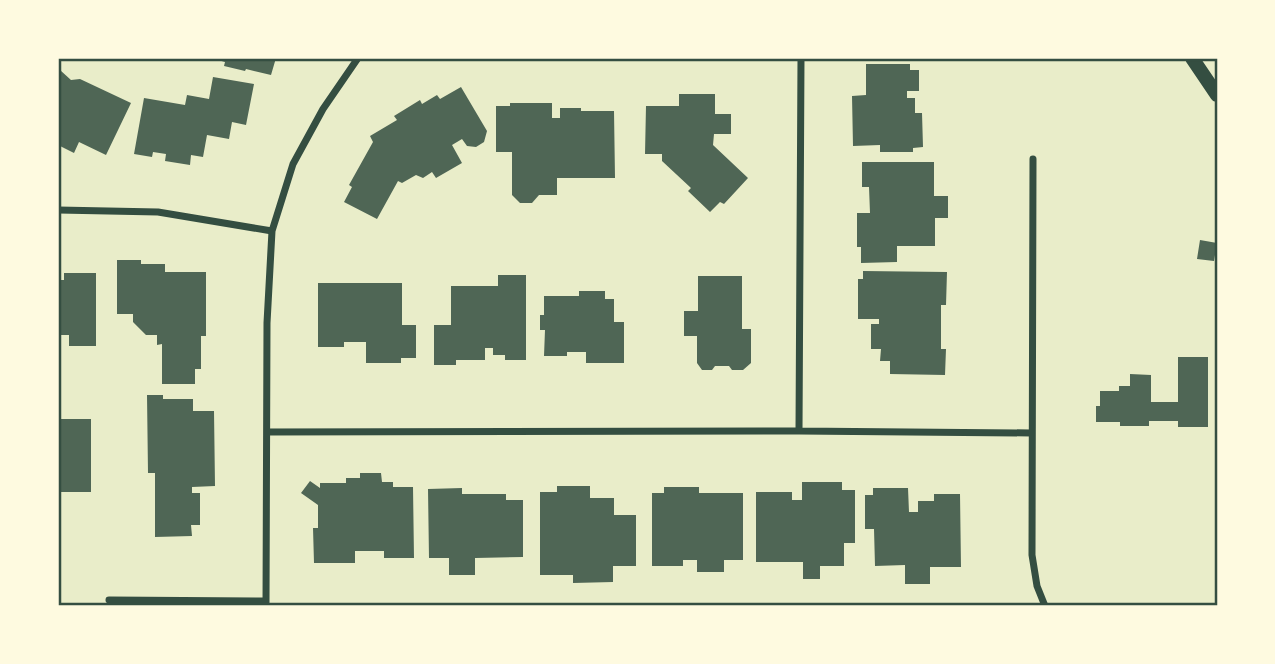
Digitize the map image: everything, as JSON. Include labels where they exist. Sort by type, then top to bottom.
[{"type":"main road","points":[[1192,58],[1217,95]]},
{"type":"street","points":[[109,600],[267,604],[268,309],[272,231],[293,164],[323,109],[358,58]]},
{"type":"street","points":[[799,430],[801,58]]},
{"type":"street","points":[[1033,159],[1032,555],[1037,586],[1045,606]]},
{"type":"street","points":[[58,210],[158,212],[272,231]]},
{"type":"street","points":[[267,432],[799,430],[1031,433]]},
{"type":"building","points":[[211,58],[276,58],[271,75],[224,66],[225,62]]},
{"type":"building","points":[[866,64],[910,64],[910,70],[919,70],[919,91],[907,91],[907,98],[915,98],[915,113],[922,113],[923,147],[913,148],[913,152],[880,152],[880,145],[853,146],[852,96],[866,95]]},
{"type":"building","points":[[60,70],[71,80],[80,79],[131,103],[106,155],[79,142],[74,153],[58,145]]},
{"type":"building","points":[[213,77],[254,84],[246,125],[232,122],[229,139],[207,135],[203,157],[191,155],[190,165],[165,161],[166,154],[153,152],[152,157],[134,154],[144,98],[185,105],[187,95],[209,99]]},
{"type":"building","points":[[461,87],[487,131],[484,142],[476,147],[467,146],[462,139],[452,145],[462,163],[436,178],[432,172],[423,178],[416,175],[402,183],[398,181],[377,219],[344,202],[352,187],[349,185],[373,142],[370,136],[397,120],[394,116],[420,100],[422,104],[437,95],[440,99]]},
{"type":"building","points":[[679,94],[715,94],[715,114],[731,114],[731,134],[714,134],[713,145],[748,178],[724,204],[720,202],[710,212],[688,191],[691,188],[662,161],[662,154],[645,154],[646,106],[679,106]]},
{"type":"building","points":[[510,103],[552,103],[552,118],[560,118],[560,108],[614,111],[615,178],[557,178],[557,195],[539,195],[532,203],[520,203],[512,195],[512,152],[496,152],[496,106],[510,106]]},
{"type":"building","points":[[862,162],[934,162],[934,196],[948,196],[948,218],[935,218],[935,246],[897,246],[897,262],[861,263],[861,247],[857,247],[857,213],[870,213],[869,187],[862,187]]},
{"type":"building","points":[[1200,240],[1217,243],[1214,261],[1197,259]]},
{"type":"building","points":[[117,260],[165,264],[165,272],[206,272],[206,336],[201,336],[201,369],[195,369],[195,384],[162,384],[162,344],[157,345],[157,335],[146,335],[133,322],[133,314],[117,314]]},
{"type":"building","points":[[863,271],[947,272],[946,305],[941,305],[941,349],[946,349],[945,375],[890,374],[890,361],[880,361],[881,349],[871,349],[871,324],[879,324],[879,319],[858,319],[858,279],[863,279]]},
{"type":"building","points":[[64,273],[96,273],[96,346],[69,346],[69,335],[58,335],[58,280],[64,280]]},
{"type":"building","points":[[498,275],[526,275],[526,360],[505,360],[505,355],[493,355],[493,348],[485,348],[485,360],[456,360],[456,365],[434,365],[434,325],[451,325],[451,286],[498,286]]},
{"type":"building","points":[[698,276],[742,276],[742,329],[751,329],[751,363],[743,370],[715,366],[712,370],[702,370],[697,363],[697,336],[684,336],[684,311],[698,311]]},
{"type":"building","points":[[318,283],[402,283],[402,325],[416,325],[416,358],[401,358],[401,363],[366,363],[366,342],[344,342],[344,347],[318,347]]},
{"type":"building","points":[[579,291],[605,291],[605,299],[614,299],[614,322],[624,322],[624,363],[586,363],[586,352],[567,352],[567,356],[544,356],[545,330],[540,330],[540,315],[544,315],[544,296],[579,296]]},
{"type":"building","points":[[1178,357],[1208,357],[1208,427],[1178,427],[1178,421],[1149,421],[1149,426],[1120,426],[1120,422],[1096,422],[1100,391],[1119,391],[1119,386],[1130,386],[1130,374],[1151,375],[1151,402],[1178,402]]},
{"type":"building","points":[[147,395],[163,395],[163,399],[193,399],[193,411],[214,411],[215,486],[192,487],[192,493],[200,493],[200,525],[191,525],[192,536],[155,537],[155,473],[148,473]]},
{"type":"building","points":[[58,419],[91,419],[91,492],[58,492]]},
{"type":"building","points":[[360,473],[381,473],[382,482],[393,482],[393,487],[413,487],[414,558],[384,558],[384,551],[355,551],[355,563],[314,563],[313,528],[318,528],[318,505],[301,493],[310,481],[320,488],[320,483],[346,483],[346,478],[360,478]]},
{"type":"building","points":[[802,482],[842,482],[842,490],[855,490],[855,543],[844,543],[844,566],[820,566],[820,579],[803,579],[803,562],[756,562],[756,492],[792,492],[792,500],[802,500]]},
{"type":"building","points":[[557,486],[590,486],[590,498],[614,498],[614,515],[636,515],[636,566],[613,566],[613,582],[573,583],[573,575],[540,575],[540,492],[557,492]]},
{"type":"building","points":[[664,487],[699,487],[699,493],[743,493],[743,560],[724,560],[724,572],[697,572],[697,560],[683,560],[683,566],[652,566],[652,493],[664,493]]},
{"type":"building","points":[[462,488],[462,494],[506,494],[506,500],[523,500],[523,557],[475,558],[475,575],[449,575],[449,558],[429,558],[428,489]]},
{"type":"building","points":[[873,488],[908,488],[909,512],[918,512],[918,501],[934,501],[934,494],[960,494],[961,567],[930,567],[930,584],[905,584],[905,565],[875,566],[874,529],[865,529],[865,495],[873,495]]}]
